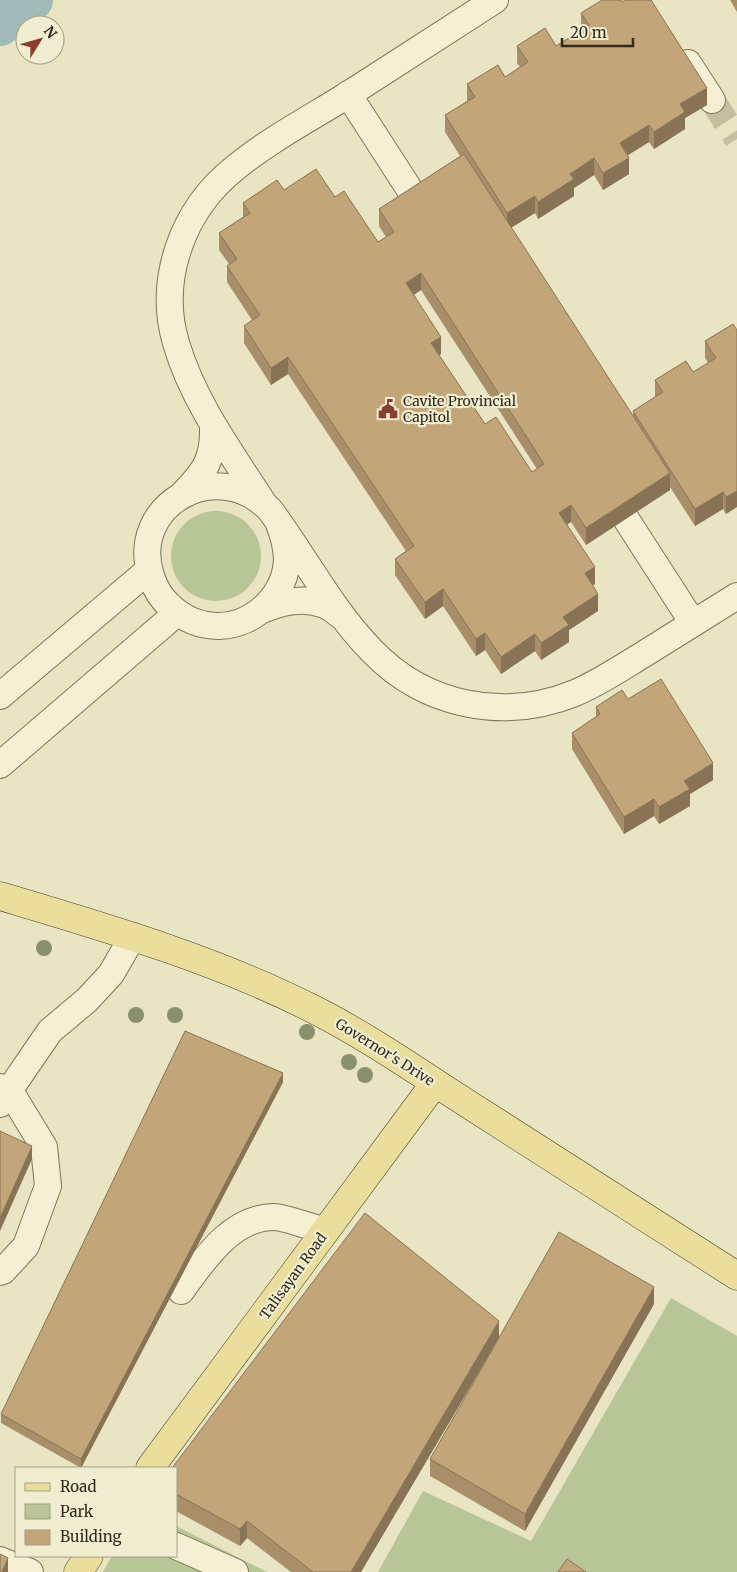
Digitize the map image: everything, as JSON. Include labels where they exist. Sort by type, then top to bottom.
[{"type":"main road","name":"Governor's Drive","points":[[0,896],[133,936],[245,978],[314,1010],[435,1083],[737,1276]]},
{"type":"main road","name":"Talisayan Road","points":[[151,1467],[435,1083]]},
{"type":"main road","points":[[78,1572],[88,1557]]},
{"type":"street","points":[[346,623],[213,426],[186,371],[175,342],[170,312],[170,282],[175,256],[183,235],[206,197],[234,168],[495,0]]},
{"type":"street","points":[[674,42],[712,100]]},
{"type":"street","points":[[348,94],[417,201]]},
{"type":"street","points":[[213,426],[213,443],[209,459],[201,474],[181,496],[168,506],[153,528],[147,552],[149,570],[158,594],[177,613],[197,623],[220,626],[242,621],[262,610],[289,600],[323,604],[333,610],[388,667],[421,689],[455,701],[495,707],[517,707],[537,704],[574,694],[608,676],[737,596]]},
{"type":"street","points":[[181,496],[204,487],[228,487],[244,492],[272,514],[286,546],[285,570],[277,591],[262,610]]},
{"type":"street","points":[[626,519],[693,623]]},
{"type":"street","points":[[0,696],[149,570]]},
{"type":"street","points":[[0,765],[177,613]]},
{"type":"street","points":[[0,1272],[3,1272],[26,1246],[48,1186],[44,1147],[3,1094],[50,1031],[87,1000],[111,974],[133,936]]},
{"type":"street","points":[[181,1291],[209,1253],[229,1234],[251,1222],[274,1217],[326,1231]]},
{"type":"street","points":[[178,1547],[236,1572]]},
{"type":"street","points":[[0,1560],[30,1572]]},
{"type":"green space","points":[[216,511],[225,512],[241,519],[253,531],[260,547],[260,565],[253,581],[241,593],[225,600],[216,601],[207,600],[191,593],[179,581],[172,565],[171,556],[172,547],[179,531],[191,519],[207,512]]},
{"type":"green space","points":[[671,1298],[737,1336],[737,1572],[378,1572],[423,1491],[531,1541]]},
{"type":"green space","points":[[178,1527],[267,1572],[103,1572],[111,1557],[178,1557]]},
{"type":"building","points":[[602,0],[621,0],[622,2],[625,0],[651,0],[707,88],[680,104],[685,112],[654,132],[649,125],[620,143],[629,158],[603,173],[594,158],[570,174],[574,179],[538,202],[535,196],[507,213],[445,115],[475,97],[467,84],[498,65],[505,77],[528,62],[517,46],[545,28],[556,46],[589,25],[581,13]]},
{"type":"building","points":[[464,154],[670,473],[586,528],[571,505],[559,513],[595,567],[585,573],[598,594],[563,617],[569,625],[541,643],[535,634],[501,657],[485,633],[476,639],[443,589],[425,602],[395,559],[414,546],[288,357],[271,368],[244,326],[260,315],[227,266],[237,259],[219,233],[250,213],[243,203],[277,180],[284,190],[316,169],[335,197],[344,191],[378,242],[394,232],[379,209]],"holes":[[[421,273],[544,464],[532,472],[496,417],[485,424],[431,343],[441,337],[406,283]]]},
{"type":"building","points":[[733,324],[737,330],[737,491],[726,497],[723,492],[695,509],[633,411],[663,392],[655,380],[686,361],[693,372],[716,358],[705,341]]},
{"type":"building","points":[[661,679],[713,763],[684,781],[690,789],[659,807],[654,799],[624,817],[572,733],[600,714],[596,707],[622,690],[628,699]]},
{"type":"building","points":[[185,1031],[283,1073],[81,1459],[1,1414]]},
{"type":"building","points":[[0,1131],[32,1146],[0,1218]]},
{"type":"building","points":[[365,1213],[499,1321],[351,1572],[313,1572],[247,1521],[240,1529],[178,1495],[178,1467],[173,1467]]},
{"type":"building","points":[[559,1232],[654,1287],[525,1514],[430,1459]]},
{"type":"building","points":[[0,1554],[8,1558],[2,1572],[0,1572]]},
{"type":"building","points":[[567,1559],[586,1572],[558,1572]]},
{"type":"waterway","points":[[0,25],[32,0]]},
{"type":"tunnel","points":[[712,100],[737,139]]},
{"type":"place","name":"Cavite Provincial Capitol","points":[[388,409]]}]
